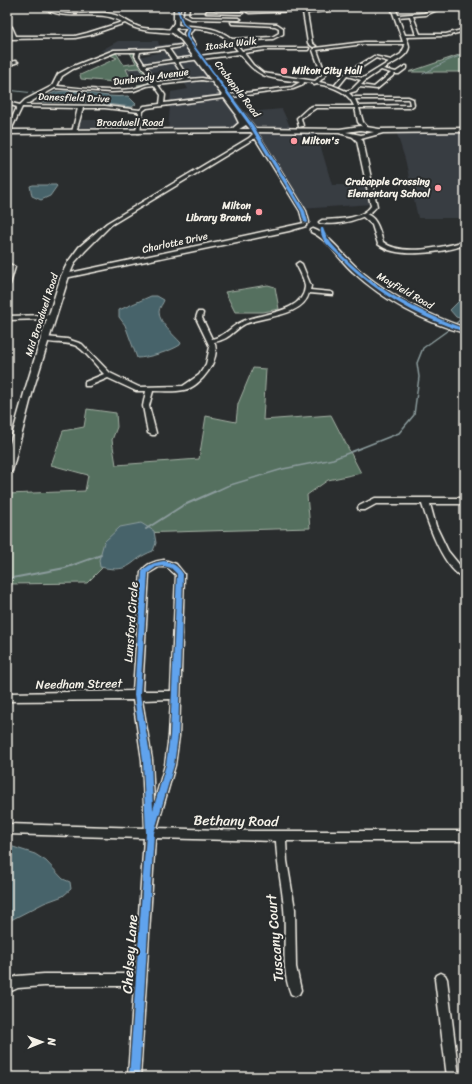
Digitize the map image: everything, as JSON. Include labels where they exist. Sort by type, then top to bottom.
[{"type":"main road","name":"Crabapple Road","points":[[177,8],[182,23],[187,29],[187,37],[208,73],[228,96],[254,134]]},
{"type":"main road","name":"Crabapple Road","points":[[177,8],[177,23],[174,30],[199,58],[228,96],[254,134]]},
{"type":"main road","points":[[174,30],[187,29]]},
{"type":"main road","points":[[234,130],[242,126],[244,123],[234,110],[235,108]]},
{"type":"main road","points":[[254,134],[292,130],[354,132]]},
{"type":"main road","points":[[292,130],[354,132],[465,130]]},
{"type":"main road","points":[[367,131],[439,130]]},
{"type":"street","points":[[44,7],[55,13],[66,15],[113,15],[132,25],[146,30],[174,30]]},
{"type":"street","points":[[187,7],[186,16],[190,18],[244,12]]},
{"type":"street","points":[[207,12],[316,11],[337,7]]},
{"type":"street","points":[[345,93],[354,90],[364,79],[406,50],[393,7]]},
{"type":"street","points":[[396,16],[411,16],[427,13],[442,7]]},
{"type":"street","points":[[302,11],[312,48],[324,75],[314,84]]},
{"type":"street","points":[[228,26],[244,12]]},
{"type":"street","points":[[411,16],[419,36]]},
{"type":"street","points":[[7,38],[88,35],[126,22]]},
{"type":"street","points":[[228,39],[273,38],[278,37],[281,34],[281,28],[276,25],[232,24]]},
{"type":"street","points":[[7,25],[11,28],[14,37]]},
{"type":"street","points":[[187,29],[212,32],[228,39],[254,73],[270,78],[314,84],[345,93],[354,98],[411,99],[412,105],[410,107],[315,107],[310,109],[300,118],[301,126]]},
{"type":"street","points":[[403,36],[446,35],[465,30]]},
{"type":"street","points":[[62,43],[64,37]]},
{"type":"street","name":"Itaska Walk","points":[[143,65],[265,49],[325,48],[364,43],[405,43]]},
{"type":"street","points":[[8,132],[20,106],[54,87],[60,75],[72,68],[114,51],[180,46]]},
{"type":"street","points":[[166,48],[188,80]]},
{"type":"street","points":[[138,50],[137,56],[164,98],[162,105]]},
{"type":"street","points":[[337,84],[346,75],[375,57],[391,61]]},
{"type":"street","points":[[7,65],[16,62]]},
{"type":"street","points":[[358,86],[375,88],[394,73],[406,67]]},
{"type":"street","points":[[380,69],[394,73]]},
{"type":"street","name":"Dunbrody Avenue","points":[[202,79],[207,77],[208,73]]},
{"type":"street","points":[[346,75],[364,79]]},
{"type":"street","name":"Dunbrody Avenue","points":[[54,87],[111,92],[134,90],[146,85],[188,80],[202,79],[214,81]]},
{"type":"street","points":[[138,132],[141,111],[146,107],[293,88],[302,82]]},
{"type":"street","points":[[345,93],[355,107],[361,123],[367,131],[363,139],[362,151]]},
{"type":"street","points":[[254,134],[260,140],[303,211],[314,224],[338,221],[364,215],[372,210],[373,202],[360,141],[354,132],[356,124],[354,98]]},
{"type":"street","name":"Danesfield Drive","points":[[7,103],[20,106],[81,106],[141,111]]},
{"type":"street","points":[[74,132],[81,106]]},
{"type":"street","points":[[292,130],[301,126],[312,130]]},
{"type":"street","name":"Broadwell Road","points":[[8,132],[234,130],[254,134]]},
{"type":"street","name":"Mid Broadwell Road","points":[[7,470],[29,390],[65,276],[72,262],[82,249],[110,224],[254,134]]},
{"type":"street","points":[[364,215],[375,224],[380,243],[392,249],[408,251],[451,247],[465,243]]},
{"type":"street","name":"Charlotte Drive","points":[[65,276],[314,224]]},
{"type":"street","name":"Mayfield Road","points":[[314,224],[341,257],[374,286],[413,309],[465,331]]},
{"type":"street","points":[[7,284],[12,268],[8,264]]},
{"type":"street","points":[[210,341],[222,339],[243,323],[282,313],[306,297],[308,286],[299,264]]},
{"type":"street","points":[[307,291],[331,294]]},
{"type":"street","points":[[45,339],[67,341],[80,346],[108,375],[138,389],[150,390],[184,388],[201,377],[210,364],[213,347],[199,318],[200,313]]},
{"type":"street","points":[[7,318],[52,317]]},
{"type":"street","points":[[87,384],[108,375]]},
{"type":"street","points":[[150,390],[146,406],[152,433]]},
{"type":"street","points":[[362,508],[375,501],[465,501]]},
{"type":"street","points":[[425,501],[432,526],[445,553],[462,574],[465,575]]},
{"type":"street","name":"Lunsford Circle","points":[[168,563],[177,569],[180,574],[174,695],[174,736],[170,764],[150,833],[147,760],[137,695],[146,572],[151,566],[168,563]]},
{"type":"street","name":"Needham Street","points":[[7,697],[174,695]]},
{"type":"street","name":"Bethany Road","points":[[7,829],[281,836],[465,836]]},
{"type":"street","name":"Chelsey Lane","points":[[134,1077],[150,833]]},
{"type":"street","name":"Tuscany Court","points":[[281,836],[282,861],[290,909],[290,967],[295,990]]},
{"type":"street","points":[[441,979],[453,1077]]},
{"type":"street","points":[[7,987],[17,982],[44,980],[140,980]]},
{"type":"shaded area","points":[[118,41],[158,41],[159,45],[186,42],[239,113],[282,109],[293,133],[317,134],[332,185],[368,185],[372,204],[300,209],[250,131],[168,132],[171,92],[188,89],[177,70],[150,72],[151,77],[130,79],[125,67],[141,65],[139,57],[166,51],[163,49],[100,51]]},
{"type":"shaded area","points":[[77,120],[142,120],[141,132],[74,132]]},
{"type":"shaded area","name":"Crabapple Crossing Elementary School","points":[[465,133],[465,218],[418,218],[405,159],[397,134]]},
{"type":"green space","points":[[115,51],[124,65],[136,63],[129,52],[135,52],[135,56],[153,82],[138,86],[137,85],[149,83],[140,68],[126,69],[131,80],[115,82],[81,79],[80,75],[117,58],[106,55]]},
{"type":"green space","points":[[465,53],[465,72],[409,72]]},
{"type":"green space","points":[[268,285],[275,287],[279,309],[263,312],[235,312],[225,292]]},
{"type":"green space","points":[[253,368],[266,369],[263,420],[331,415],[361,473],[328,480],[307,495],[310,528],[137,533],[87,583],[7,584],[7,494],[85,491],[88,475],[51,465],[63,431],[84,427],[87,409],[116,413],[117,427],[112,440],[116,465],[199,459],[206,416],[236,422],[238,404]]},
{"type":"water","points":[[73,91],[119,97],[128,96],[136,104],[132,107],[89,102],[38,102],[38,100],[55,92]]},
{"type":"water","points":[[30,186],[57,186],[50,196],[41,200],[32,196]]},
{"type":"water","points":[[151,296],[157,296],[164,300],[159,310],[161,320],[181,343],[180,345],[165,352],[137,358],[125,325],[119,317],[119,310]]},
{"type":"water","points":[[465,299],[465,320],[456,317],[450,310],[460,300]]},
{"type":"water","points":[[141,523],[154,531],[156,543],[153,551],[139,558],[130,565],[119,569],[100,567],[99,560],[104,542],[120,527]]},
{"type":"water","points":[[7,845],[35,854],[46,861],[63,879],[70,882],[71,889],[63,896],[44,903],[7,922]]},
{"type":"waterway","points":[[423,74],[447,61],[465,54]]},
{"type":"waterway","points":[[7,90],[34,93]]},
{"type":"waterway","points":[[454,325],[461,319]]},
{"type":"waterway","points":[[214,492],[227,486],[283,469],[333,459],[399,433],[414,415],[419,377],[417,363],[423,348],[451,328]]},
{"type":"waterway","points":[[146,529],[182,506],[216,491]]},
{"type":"waterway","points":[[7,579],[65,568],[101,555]]},
{"type":"cycle path","points":[[177,8],[183,24],[190,29],[187,33],[187,37],[251,125],[303,211],[306,222]]},
{"type":"cycle path","points":[[322,229],[325,238],[349,265],[379,289],[429,317],[465,331]]},
{"type":"cycle path","points":[[134,1077],[150,833],[147,760],[137,695],[145,572],[149,568],[159,564],[168,564],[177,569],[180,574],[174,736],[170,765],[150,833]]},
{"type":"place","name":"Milton City Hall","points":[[284,71]]},
{"type":"place","name":"Milton's","points":[[294,141]]},
{"type":"place","name":"Crabapple Crossing Elementary School","points":[[438,188]]},
{"type":"place","name":"Milton Library Branch","points":[[259,212]]}]
